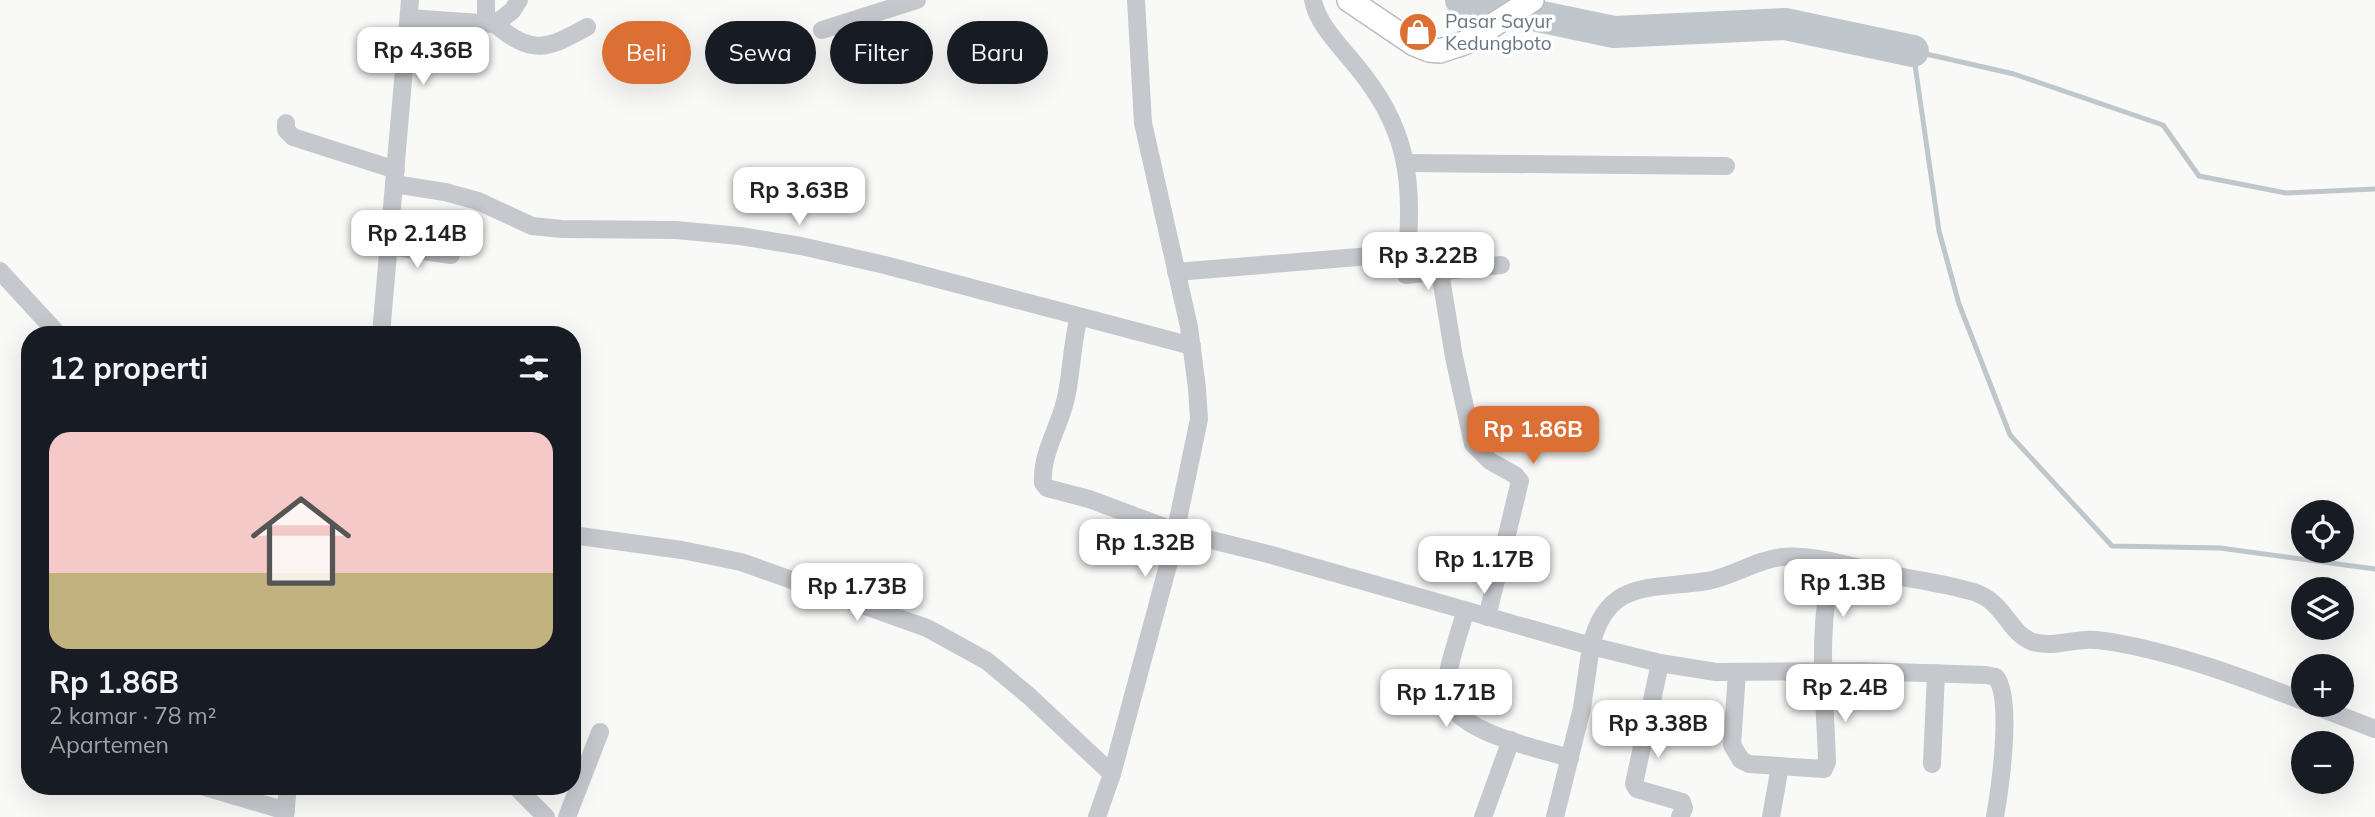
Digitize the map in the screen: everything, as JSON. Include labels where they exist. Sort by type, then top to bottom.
[{"type":"main road","points":[[1349,0],[1399,36],[1429,50],[1452,49],[1467,42],[1532,0]]},
{"type":"street","points":[[382,326],[410,0]]},
{"type":"street","points":[[486,0],[490,23],[514,40],[531,46],[556,41],[587,27]]},
{"type":"street","points":[[409,18],[490,23],[512,12],[519,0]]},
{"type":"street","points":[[822,30],[917,0]]},
{"type":"street","points":[[1097,817],[1112,774],[1170,558],[1199,419],[1190,337],[1143,123],[1136,0]]},
{"type":"street","points":[[1313,0],[1324,23],[1368,80],[1397,131],[1406,163],[1410,219],[1406,275],[1501,265]]},
{"type":"street","points":[[286,122],[288,135],[395,177],[478,201],[532,226],[562,229],[676,230],[740,236],[801,246],[885,265],[1079,317],[1190,337]]},
{"type":"street","points":[[1406,163],[1726,166]]},
{"type":"street","points":[[389,246],[451,255]]},
{"type":"street","points":[[1176,272],[1406,253]]},
{"type":"street","points":[[0,271],[51,326]]},
{"type":"street","points":[[1440,272],[1454,357],[1473,444],[1490,461],[1515,475],[1520,481],[1487,617]]},
{"type":"street","points":[[1079,317],[1073,336],[1067,392],[1044,471],[1043,484],[1047,488],[1089,499],[1175,531],[1268,554],[1465,612],[1660,663],[1708,671],[1936,673],[1996,677],[2000,683],[2005,720],[1995,817]]},
{"type":"street","points":[[581,535],[682,550],[741,562],[926,628],[987,661],[1029,696],[1112,774]]},
{"type":"street","points":[[1555,817],[1582,708],[1591,646],[1600,618],[1613,600],[1638,591],[1713,580],[1778,557],[1792,556],[1834,562],[1973,592],[1988,598],[2016,630],[2031,641],[2043,644],[2086,640],[2126,644],[2216,670],[2291,697]]},
{"type":"street","points":[[1737,672],[1732,745],[1741,760],[1749,764],[1824,769],[1827,762],[1822,625],[1834,562]]},
{"type":"street","points":[[1465,612],[1448,678],[1446,692],[1450,705],[1462,719],[1511,740],[1570,758]]},
{"type":"street","points":[[1660,663],[1634,784],[1637,789],[1682,802],[1684,808],[1680,817]]},
{"type":"street","points":[[1932,764],[1936,673]]},
{"type":"street","points":[[2344,717],[2375,729]]},
{"type":"street","points":[[581,781],[600,732]]},
{"type":"street","points":[[1483,817],[1511,740]]},
{"type":"street","points":[[1771,817],[1780,766]]},
{"type":"street","points":[[229,795],[285,814],[287,795]]},
{"type":"street","points":[[524,795],[546,817]]},
{"type":"street","points":[[567,817],[576,795]]},
{"type":"waterway","points":[[1461,0],[1614,32],[1785,24],[1913,51]]},
{"type":"waterway","points":[[2375,189],[2286,193],[2199,176],[2163,125],[2014,74],[1913,51],[1939,231],[1959,304],[2010,435],[2112,546],[2220,548],[2375,569]]},
{"type":"place","name":"Pasar Sayur Kedungboto","points":[[1418,32]]}]
